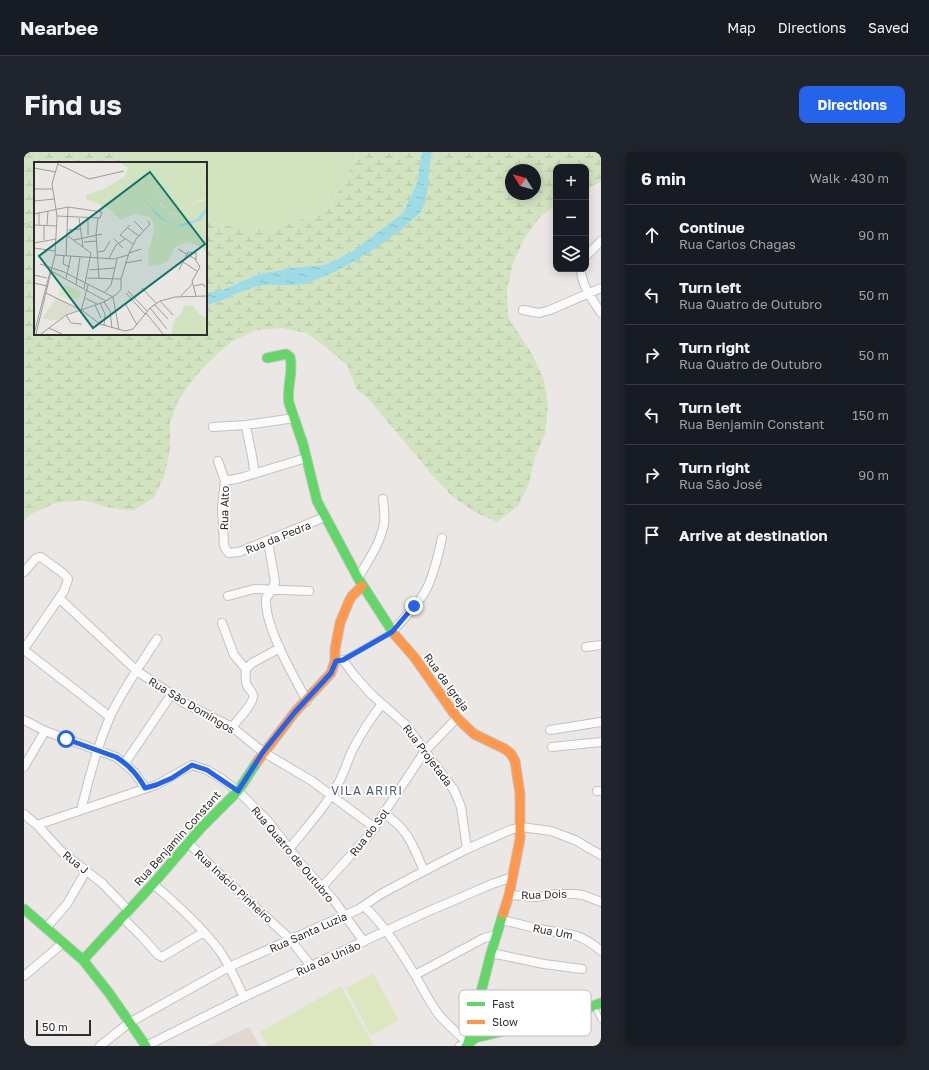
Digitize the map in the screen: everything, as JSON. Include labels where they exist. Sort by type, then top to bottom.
[{"type":"street","points":[[589,253],[601,240]]},
{"type":"street","points":[[582,272],[583,281],[601,313]]},
{"type":"street","points":[[523,310],[539,313],[550,310],[601,288]]},
{"type":"street","name":"Rua da Igreja","points":[[267,358],[286,354],[290,357],[291,362],[288,397],[312,484],[325,517],[362,586],[392,632],[415,658],[457,718],[474,734],[505,749],[511,754],[515,761],[520,794],[521,827],[510,895],[496,935],[481,990]]},
{"type":"street","points":[[213,427],[246,425],[295,418]]},
{"type":"street","points":[[246,425],[248,443],[254,462],[254,474]]},
{"type":"street","points":[[225,482],[306,458]]},
{"type":"street","name":"Rua Alto","points":[[218,461],[225,482],[222,507],[224,546],[229,553]]},
{"type":"street","points":[[358,578],[381,537],[384,524],[383,499]]},
{"type":"street","name":"Rua da Pedra","points":[[229,553],[239,552],[325,517]]},
{"type":"street","points":[[392,632],[426,589],[434,572],[442,538]]},
{"type":"street","points":[[268,541],[275,582],[272,590],[266,598],[267,615],[280,648],[307,701]]},
{"type":"street","points":[[24,572],[36,558],[41,557],[64,574],[68,579],[59,598],[24,649],[110,717]]},
{"type":"street","name":"Rua Benjamin Constant","points":[[83,960],[153,884],[188,842],[238,791],[263,752],[295,712],[307,701],[331,673],[339,661],[335,649],[340,623],[349,601],[362,586]]},
{"type":"street","points":[[228,596],[254,589],[309,592]]},
{"type":"street","name":"Rua São Domingos","points":[[59,598],[137,671],[186,704],[232,727],[263,752],[295,770],[375,828]]},
{"type":"street","points":[[222,622],[234,655],[246,669]]},
{"type":"street","points":[[81,810],[97,750],[110,717],[157,638]]},
{"type":"street","points":[[586,647],[601,645]]},
{"type":"street","points":[[232,727],[254,698],[247,686],[245,678],[246,669],[252,663],[280,648]]},
{"type":"street","name":"Rua Projetada","points":[[339,661],[363,686],[405,724],[454,790],[459,800],[467,849]]},
{"type":"street","points":[[124,763],[171,695]]},
{"type":"street","points":[[290,849],[331,796],[340,781],[361,734],[382,704]]},
{"type":"street","name":"Rua do Sol","points":[[322,887],[375,828],[425,751],[457,718]]},
{"type":"street","points":[[24,720],[45,731],[116,757],[139,777],[145,788]]},
{"type":"street","points":[[550,730],[601,722]]},
{"type":"street","points":[[24,767],[45,731]]},
{"type":"street","points":[[552,747],[601,742]]},
{"type":"street","name":"Rua Quatro de Outubro","points":[[37,826],[156,785],[172,778],[192,765],[207,770],[238,791],[268,821],[301,864],[322,887],[364,942]]},
{"type":"street","name":"Rua J","points":[[24,814],[63,853],[102,883],[128,910]]},
{"type":"street","points":[[384,814],[397,822],[404,831],[424,870]]},
{"type":"street","points":[[521,827],[551,831],[563,835],[601,854]]},
{"type":"street","name":"Rua Santa Luzia","points":[[100,1046],[129,1023],[229,967],[364,906],[381,894],[424,870],[467,849],[510,830],[521,827]]},
{"type":"street","name":"Rua Inácio Pinheiro","points":[[188,842],[210,865],[290,939],[311,966]]},
{"type":"street","points":[[46,928],[67,904],[86,871]]},
{"type":"street","name":"Rua da União","points":[[146,1046],[244,997],[387,932],[457,898],[513,877]]},
{"type":"street","points":[[153,884],[175,902],[219,950],[244,997]]},
{"type":"street","name":"Rua Dois","points":[[510,895],[536,897],[556,894],[574,894],[583,895],[601,902]]},
{"type":"street","points":[[364,906],[387,932],[430,1003],[465,1045],[480,1036]]},
{"type":"street","points":[[24,909],[83,960],[105,987],[146,1046]]},
{"type":"street","points":[[122,917],[158,955],[162,957],[204,932]]},
{"type":"street","name":"Rua Um","points":[[502,920],[544,930],[570,933],[588,941],[601,951]]},
{"type":"street","points":[[415,976],[484,938],[496,935]]},
{"type":"street","points":[[24,976],[63,942]]},
{"type":"street","points":[[491,953],[544,964],[582,969]]},
{"type":"lane","points":[[339,661],[392,632]]},
{"type":"lane","points":[[598,1004],[601,1020]]},
{"type":"path","points":[[24,224],[34,221]]},
{"type":"shaded area","points":[[249,1027],[260,1046],[208,1046]]},
{"type":"green space","points":[[24,152],[125,152],[127,162],[34,162],[34,335],[207,335],[207,305],[246,290],[265,285],[298,285],[316,280],[359,258],[399,231],[419,212],[426,196],[432,152],[601,152],[601,182],[589,188],[589,164],[553,164],[553,206],[539,218],[524,239],[513,263],[507,290],[508,317],[532,354],[544,380],[548,407],[545,434],[535,457],[529,483],[518,506],[497,522],[473,511],[452,496],[434,477],[367,397],[357,390],[347,365],[307,333],[281,328],[256,330],[231,342],[194,378],[179,399],[170,422],[170,448],[165,474],[154,497],[133,511],[107,507],[82,500],[56,503],[33,513],[24,520]]},
{"type":"green space","points":[[125,152],[352,152],[350,169],[338,193],[318,213],[293,223],[266,229],[239,228],[207,221],[207,162],[127,162]]},
{"type":"green space","points":[[352,152],[422,152],[417,183],[403,213],[352,252],[325,265],[291,268],[259,274],[223,290],[207,293],[207,221],[239,228],[266,229],[293,223],[318,213],[338,193],[350,169]]},
{"type":"green space","points":[[373,974],[399,1020],[371,1036],[346,988]]},
{"type":"green space","points":[[341,986],[374,1046],[268,1046],[260,1032]]},
{"type":"water","points":[[422,152],[432,152],[427,193],[423,208],[419,214],[386,241],[358,259],[316,280],[303,284],[265,285],[207,305],[207,293],[223,290],[259,274],[291,268],[325,265],[352,252],[403,213],[417,183]]},
{"type":"traffic: fast","points":[[267,358],[286,354],[290,357],[291,369],[288,392],[289,403],[303,444],[317,501],[358,578],[394,634]]},
{"type":"traffic: fast","points":[[83,960],[153,884],[201,828],[238,791],[257,762]]},
{"type":"traffic: fast","points":[[24,909],[83,960],[109,993],[146,1046]]},
{"type":"traffic: fast","points":[[482,990],[503,914]]},
{"type":"traffic: fast","points":[[591,1007],[601,1003]]},
{"type":"traffic: fast","points":[[468,1043],[470,1036]]},
{"type":"traffic: fast","points":[[466,1046],[475,1038],[483,1036]]},
{"type":"traffic: slow","points":[[257,762],[295,712],[331,673],[335,661],[335,649],[340,623],[349,601],[362,586]]},
{"type":"traffic: slow","points":[[394,634],[415,658],[457,718],[474,734],[505,749],[511,754],[515,761],[520,794],[520,839],[509,895],[503,914]]},
{"type":"district","name":"VILA ARIRI","points":[[367,790]]},
{"type":"route","points":[[66,739],[121,760],[139,777],[145,788],[172,778],[192,765],[207,770],[238,791],[263,752],[295,712],[322,685],[331,673],[336,661],[343,660],[392,632],[414,606]]}]
